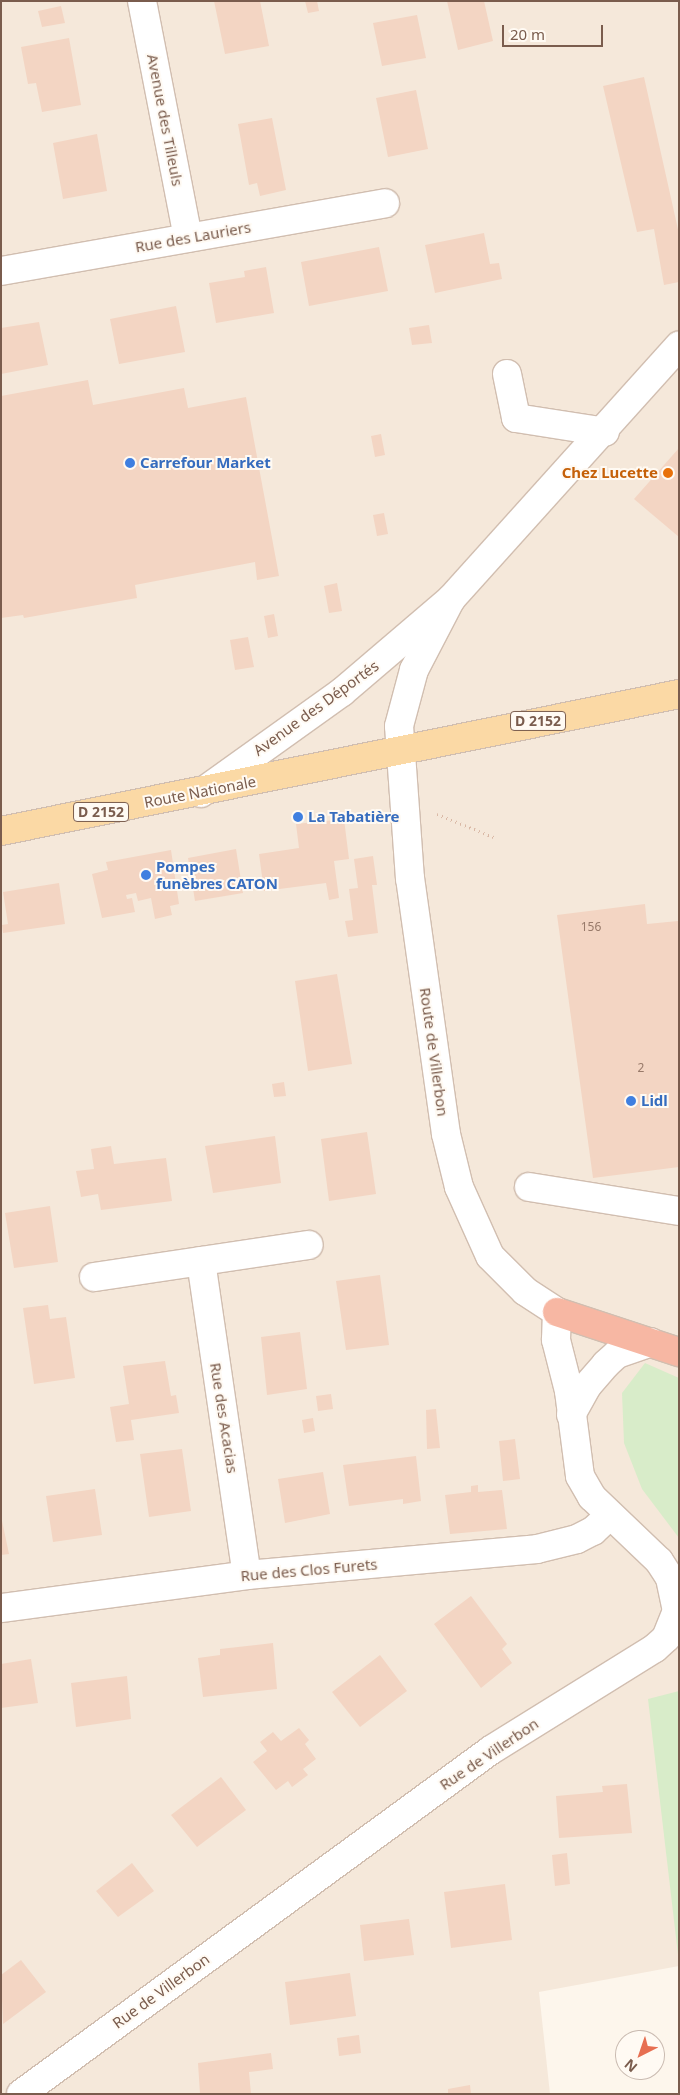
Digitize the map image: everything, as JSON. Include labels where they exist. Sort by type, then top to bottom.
[{"type":"highway","points":[[558,1312],[679,1352]]},
{"type":"main road","name":"D 2152","points":[[399,752],[518,725],[679,694]]},
{"type":"main road","name":"Route Nationale","points":[[1,831],[399,752]]},
{"type":"street","name":"Avenue des Tilleuls","points":[[142,1],[188,238]]},
{"type":"street","name":"Rue des Lauriers","points":[[1,271],[385,203]]},
{"type":"street","name":"Avenue des Déportés","points":[[201,792],[342,692],[451,599],[605,432],[679,346]]},
{"type":"street","points":[[507,374],[516,418],[605,432]]},
{"type":"street","name":"Avenue des Déportés","points":[[399,752],[403,700],[414,670],[451,599]]},
{"type":"street","name":"Route de Villerbon","points":[[399,752],[410,879],[437,1079],[459,1187],[490,1256],[525,1291],[558,1312]]},
{"type":"street","points":[[529,1187],[679,1211]]},
{"type":"street","points":[[94,1277],[309,1245]]},
{"type":"street","name":"Rue des Acacias","points":[[201,1261],[247,1575]]},
{"type":"street","name":"Rue de Villerbon","points":[[22,2094],[491,1750],[636,1660],[666,1638],[677,1611],[670,1578],[641,1542],[610,1516],[592,1497],[580,1476],[571,1415],[556,1340],[558,1312]]},
{"type":"street","points":[[571,1415],[587,1386],[606,1364],[617,1354],[651,1342]]},
{"type":"street","name":"Rue des Clos Furets","points":[[1,1608],[247,1575],[537,1549],[577,1539],[593,1531],[610,1516]]},
{"type":"path","points":[[436,814],[496,838]]},
{"type":"shaded area","points":[[1,1],[679,1],[679,1966],[539,1992],[550,2094],[1,2094]]},
{"type":"green space","points":[[645,1363],[679,1378],[679,1538],[642,1489],[624,1443],[622,1393]]},
{"type":"green space","points":[[679,1691],[679,1963],[648,1699]]},
{"type":"building","points":[[214,1],[260,1],[269,46],[225,54]]},
{"type":"building","points":[[305,1],[317,1],[319,11],[308,13]]},
{"type":"building","points":[[447,1],[484,1],[493,41],[458,50]]},
{"type":"building","points":[[61,6],[65,23],[42,27],[38,11]]},
{"type":"building","points":[[417,15],[426,58],[382,66],[373,23]]},
{"type":"building","points":[[69,38],[81,105],[42,112],[36,83],[28,84],[21,47]]},
{"type":"building","points":[[644,77],[679,234],[679,282],[664,285],[654,229],[637,232],[603,86]]},
{"type":"building","points":[[416,90],[428,149],[388,157],[376,98]]},
{"type":"building","points":[[272,118],[286,190],[260,196],[257,183],[249,185],[238,124]]},
{"type":"building","points":[[97,134],[107,191],[63,199],[53,143]]},
{"type":"building","points":[[484,233],[490,264],[499,263],[502,279],[435,293],[425,245]]},
{"type":"building","points":[[379,247],[388,291],[309,306],[301,262]]},
{"type":"building","points":[[266,267],[274,313],[216,323],[209,283],[245,277],[244,271]]},
{"type":"building","points":[[176,306],[185,352],[119,364],[110,319]]},
{"type":"building","points":[[39,322],[48,365],[1,374],[1,328]]},
{"type":"building","points":[[429,325],[432,343],[412,345],[409,328]]},
{"type":"building","name":"Carrefour Market","points":[[88,380],[93,405],[184,388],[188,408],[246,397],[279,576],[257,580],[255,562],[135,585],[137,598],[24,618],[23,615],[1,618],[1,396]]},
{"type":"building","points":[[381,434],[385,455],[375,457],[371,436]]},
{"type":"building","name":"Chez Lucette","points":[[679,448],[679,537],[634,499]]},
{"type":"building","points":[[384,513],[388,534],[377,536],[373,515]]},
{"type":"building","points":[[337,583],[342,611],[329,613],[324,586]]},
{"type":"building","points":[[274,614],[278,636],[268,638],[264,616]]},
{"type":"building","points":[[248,637],[254,667],[235,670],[230,640]]},
{"type":"building","points":[[344,819],[349,859],[334,861],[339,898],[329,900],[326,883],[264,891],[259,854],[299,848],[296,824]]},
{"type":"building","points":[[236,849],[243,893],[195,901],[188,858]]},
{"type":"building","points":[[171,850],[179,904],[170,906],[172,915],[155,919],[151,898],[138,901],[136,893],[126,895],[127,899],[132,898],[135,912],[102,918],[92,874],[108,870],[106,862]]},
{"type":"building","points":[[373,856],[377,885],[372,885],[378,933],[348,937],[345,921],[353,920],[349,889],[358,888],[354,859]]},
{"type":"building","points":[[59,883],[65,924],[3,933],[2,925],[8,924],[3,892]]},
{"type":"building","name":"Lidl","points":[[645,904],[647,924],[678,921],[679,927],[679,1167],[593,1178],[557,915]]},
{"type":"building","points":[[337,974],[352,1064],[308,1071],[295,981]]},
{"type":"building","points":[[284,1082],[286,1096],[274,1097],[272,1084]]},
{"type":"building","points":[[367,1132],[376,1194],[329,1201],[321,1139]]},
{"type":"building","points":[[275,1136],[281,1183],[213,1193],[205,1146]]},
{"type":"building","points":[[111,1146],[114,1164],[166,1158],[172,1201],[101,1210],[98,1194],[81,1197],[76,1171],[94,1169],[91,1149]]},
{"type":"building","points":[[50,1206],[58,1262],[14,1268],[5,1213]]},
{"type":"building","points":[[380,1275],[389,1345],[346,1350],[336,1281]]},
{"type":"building","points":[[48,1305],[50,1319],[66,1317],[75,1378],[34,1384],[23,1308]]},
{"type":"building","points":[[300,1332],[307,1389],[267,1395],[261,1337]]},
{"type":"building","points":[[165,1361],[171,1396],[176,1395],[179,1413],[131,1420],[134,1440],[116,1442],[110,1407],[129,1404],[123,1366]]},
{"type":"building","points":[[331,1394],[333,1409],[318,1411],[316,1396]]},
{"type":"building","points":[[436,1409],[440,1448],[427,1449],[426,1410]]},
{"type":"building","points":[[313,1418],[315,1431],[304,1433],[302,1420]]},
{"type":"building","points":[[515,1439],[520,1479],[503,1481],[499,1441]]},
{"type":"building","points":[[182,1449],[191,1511],[149,1517],[140,1454]]},
{"type":"building","points":[[416,1456],[421,1501],[403,1504],[403,1499],[349,1506],[343,1465]]},
{"type":"building","points":[[323,1472],[330,1514],[285,1523],[278,1479]]},
{"type":"building","points":[[478,1485],[478,1492],[502,1490],[507,1529],[450,1534],[445,1495],[471,1492],[471,1486]]},
{"type":"building","points":[[95,1489],[102,1535],[53,1542],[46,1496]]},
{"type":"building","points":[[1,1516],[9,1554],[1,1555]]},
{"type":"building","points":[[471,1596],[507,1644],[502,1649],[512,1663],[481,1688],[434,1624]]},
{"type":"building","points":[[273,1643],[277,1689],[203,1697],[198,1658],[220,1655],[220,1649]]},
{"type":"building","points":[[380,1655],[407,1691],[360,1727],[332,1692]]},
{"type":"building","points":[[31,1659],[38,1703],[1,1708],[1,1664]]},
{"type":"building","points":[[127,1676],[131,1719],[76,1727],[71,1683]]},
{"type":"building","points":[[299,1728],[309,1740],[305,1744],[316,1759],[303,1769],[308,1775],[292,1787],[288,1781],[276,1790],[253,1762],[267,1751],[260,1742],[273,1732],[281,1741]]},
{"type":"building","points":[[221,1777],[246,1810],[197,1847],[171,1815]]},
{"type":"building","points":[[627,1784],[632,1833],[559,1838],[556,1796],[603,1792],[602,1786]]},
{"type":"building","points":[[567,1853],[570,1884],[555,1886],[552,1855]]},
{"type":"building","points":[[132,1863],[154,1891],[118,1917],[96,1891]]},
{"type":"building","points":[[505,1884],[512,1940],[451,1948],[444,1892]]},
{"type":"building","points":[[409,1919],[414,1955],[364,1961],[360,1925]]},
{"type":"building","points":[[21,1960],[46,1992],[3,2024],[1,1975]]},
{"type":"building","points":[[350,1973],[356,2016],[290,2025],[285,1982]]},
{"type":"building","points":[[359,2035],[361,2053],[339,2056],[337,2038]]},
{"type":"building","points":[[271,2053],[273,2069],[249,2072],[251,2094],[200,2094],[198,2063]]},
{"type":"building","points":[[470,2085],[471,2094],[448,2094],[448,2089]]},
{"type":"place","name":"Carrefour Market","points":[[130,463]]},
{"type":"place","name":"Chez Lucette","points":[[668,473]]},
{"type":"place","name":"La Tabatière","points":[[298,817]]},
{"type":"place","name":"Pompes funèbres CATON","points":[[146,875]]},
{"type":"place","name":"Lidl","points":[[631,1101]]}]
